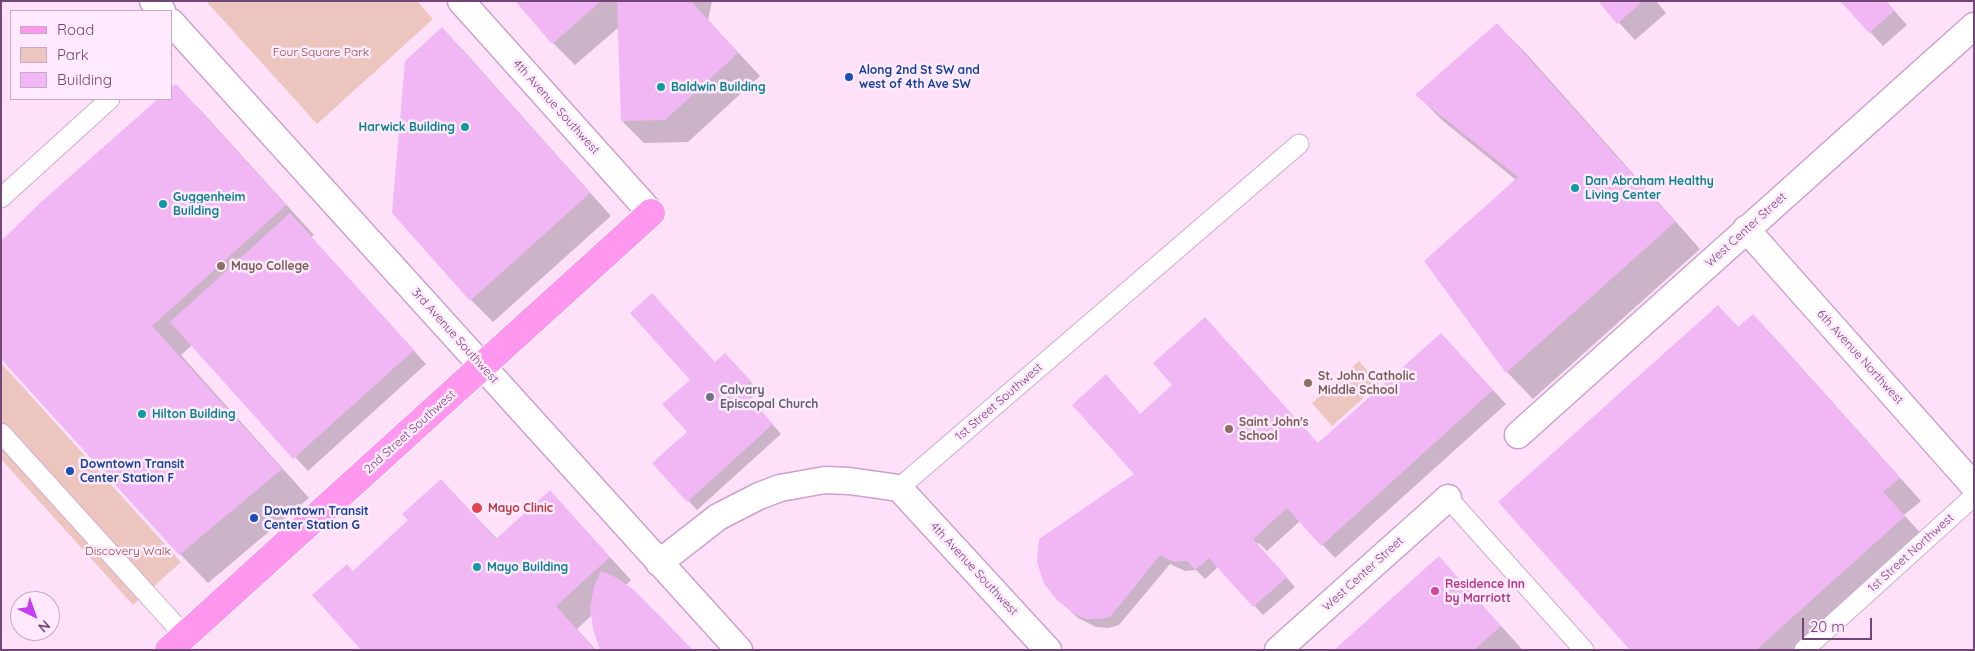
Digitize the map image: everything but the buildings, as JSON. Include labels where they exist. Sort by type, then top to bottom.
[{"type":"main road","name":"2nd Street Southwest","points":[[177,643],[651,213]]},
{"type":"street","name":"4th Avenue Southwest","points":[[460,1],[651,213]]},
{"type":"street","name":"3rd Avenue Southwest","points":[[172,23],[739,650]]},
{"type":"street","name":"West Center Street","points":[[1518,435],[1974,26]]},
{"type":"street","points":[[1,198],[109,100]]},
{"type":"street","name":"1st Street Southwest","points":[[899,488],[1298,144]]},
{"type":"street","name":"6th Avenue Northwest","points":[[1746,229],[1974,486]]},
{"type":"street","points":[[1,433],[177,643]]},
{"type":"street","points":[[659,563],[718,517],[750,500],[780,488],[825,480],[899,488]]},
{"type":"street","name":"4th Avenue Southwest","points":[[899,488],[1048,650]]},
{"type":"street","name":"1st Street Northwest","points":[[1804,650],[1974,496]]},
{"type":"street","name":"West Center Street","points":[[1278,650],[1448,498]]},
{"type":"street","points":[[1448,498],[1584,650]]},
{"type":"green space","name":"Four Square Park","points":[[206,1],[417,1],[433,19],[317,124]]},
{"type":"green space","points":[[1359,361],[1379,384],[1332,426],[1312,403]]},
{"type":"green space","name":"Discovery Walk","points":[[1,363],[181,562],[133,605],[1,459]]},
{"type":"place","name":"Along 2nd St SW and west of 4th Ave SW","points":[[849,77]]},
{"type":"place","name":"Baldwin Building","points":[[661,87]]},
{"type":"place","name":"Harwick Building","points":[[465,127]]},
{"type":"place","name":"Dan Abraham Healthy Living Center","points":[[1575,188]]},
{"type":"place","name":"Guggenheim Building","points":[[163,204]]},
{"type":"place","name":"Mayo College","points":[[221,266]]},
{"type":"place","name":"St. John Catholic Middle School","points":[[1308,383]]},
{"type":"place","name":"Calvary Episcopal Church","points":[[710,397]]},
{"type":"place","name":"Hilton Building","points":[[142,414]]},
{"type":"place","name":"Saint John's School","points":[[1229,429]]},
{"type":"place","name":"Downtown Transit Center Station F","points":[[70,471]]},
{"type":"place","name":"Mayo Clinic","points":[[477,508]]},
{"type":"place","name":"Downtown Transit Center Station G","points":[[254,518]]},
{"type":"place","name":"Mayo Building","points":[[477,567]]},
{"type":"place","name":"Residence Inn by Marriott","points":[[1435,591]]}]
